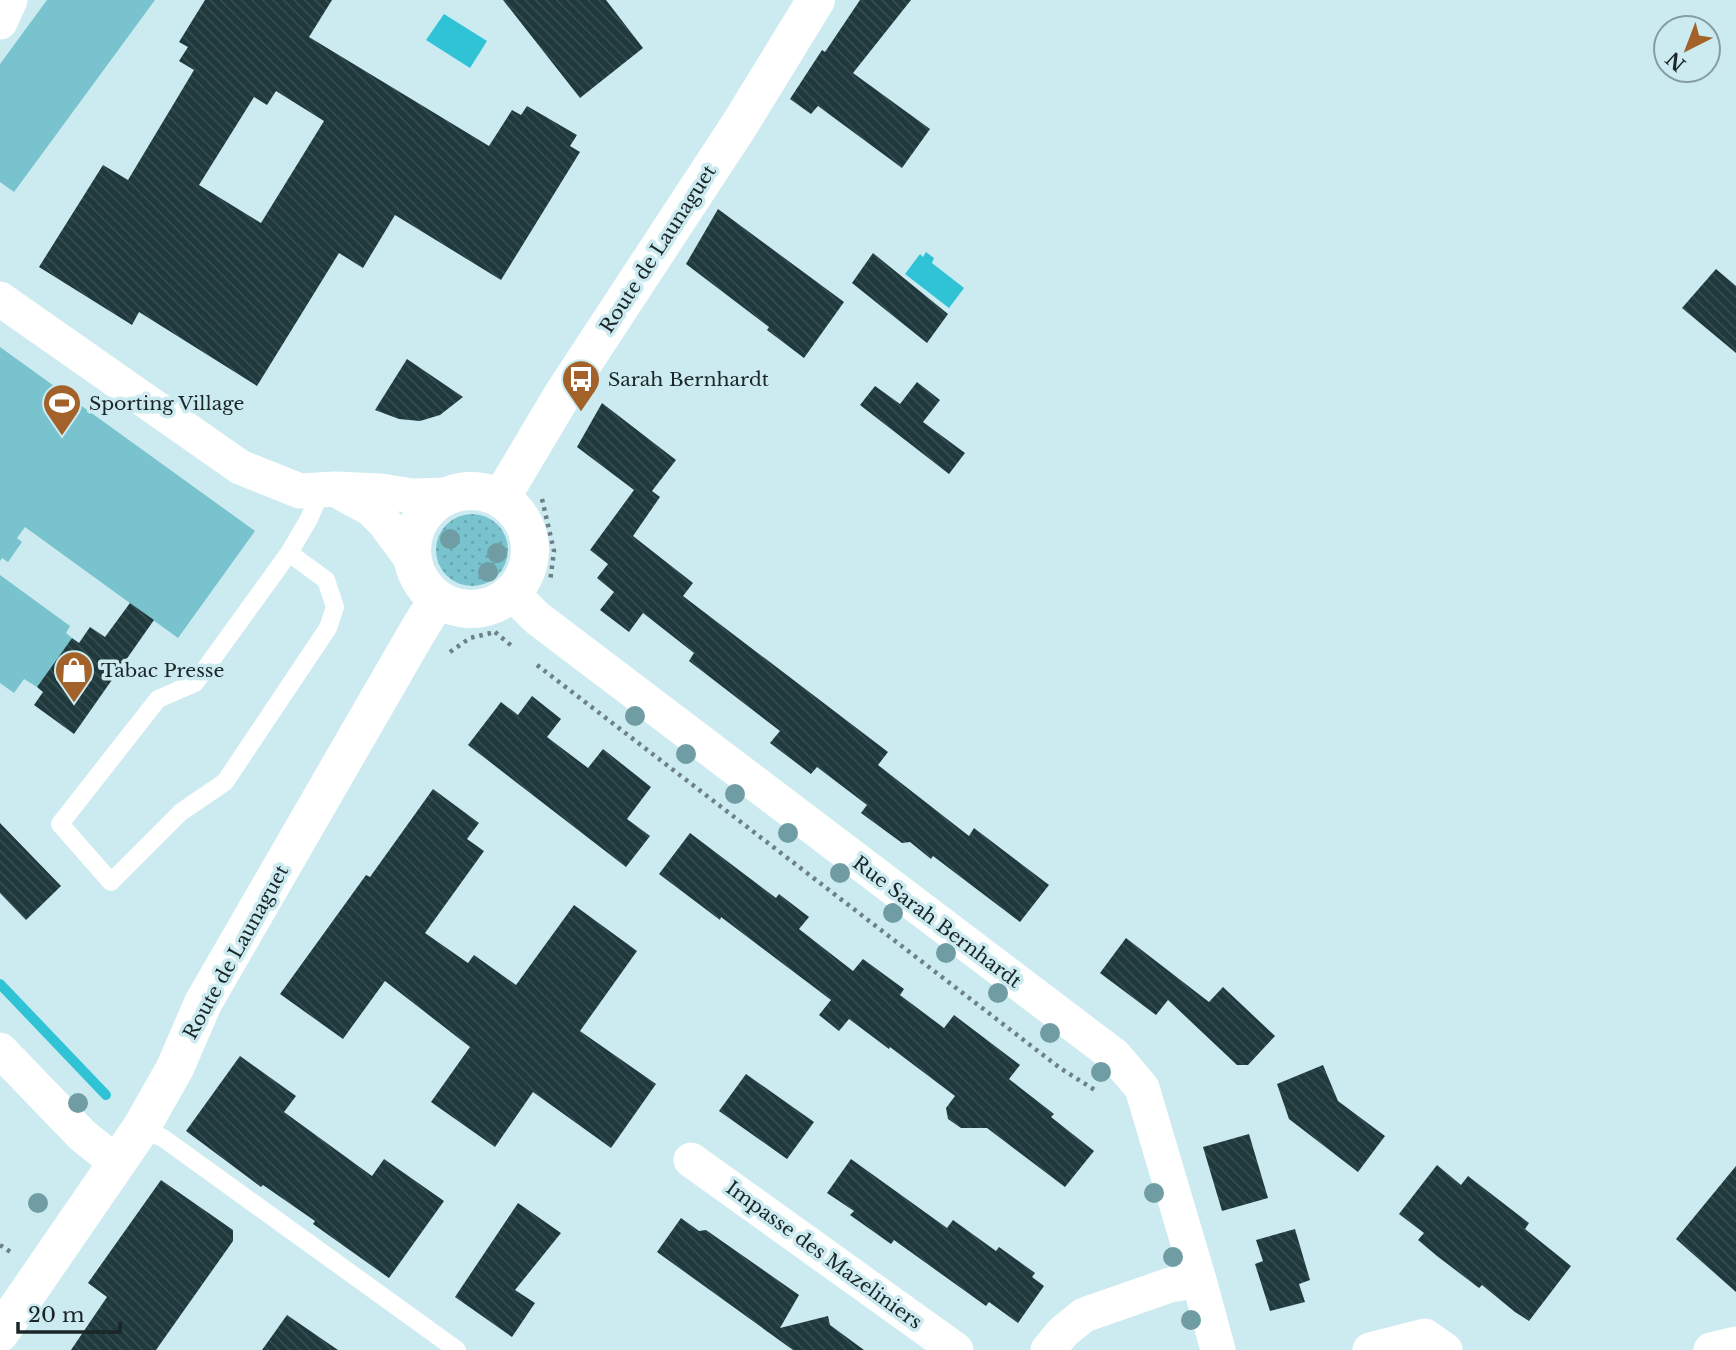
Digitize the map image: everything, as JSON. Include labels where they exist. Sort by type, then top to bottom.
[{"type":"main road","name":"Route de Launaguet","points":[[501,498],[550,415],[740,124],[816,0]]},
{"type":"main road","points":[[480,491],[501,498],[524,522],[531,554],[525,575],[512,593],[496,604],[476,609],[457,607],[438,599],[422,583],[413,561],[413,538],[421,517],[428,508],[447,495],[458,492],[480,491]]},
{"type":"main road","name":"Route de Launaguet","points":[[0,1333],[141,1128],[174,1068],[203,1003],[438,599]]},
{"type":"street","points":[[0,22],[10,0]]},
{"type":"street","points":[[0,299],[240,467],[300,491],[328,489],[381,491],[412,496],[447,495]]},
{"type":"street","points":[[328,489],[371,509],[413,561]]},
{"type":"street","name":"Rue Sarah Bernhardt","points":[[512,593],[537,618],[1115,1056],[1142,1088],[1218,1350]]},
{"type":"street","points":[[0,1050],[83,1136],[117,1163]]},
{"type":"street","name":"Impasse des Mazeliniers","points":[[691,1160],[956,1350]]},
{"type":"street","points":[[1048,1350],[1063,1332],[1084,1315],[1170,1285],[1199,1280]]},
{"type":"street","points":[[1370,1350],[1425,1336],[1444,1350]]},
{"type":"street","points":[[1711,1350],[1736,1344]]},
{"type":"lane","points":[[289,553],[326,579],[335,607],[328,628],[225,782],[181,812],[111,882],[60,824],[158,699],[195,683],[289,553],[328,489]]},
{"type":"lane","points":[[141,1128],[163,1138],[457,1350]]},
{"type":"path","points":[[542,487],[542,500],[554,551],[550,588]]},
{"type":"path","points":[[495,632],[519,651]]},
{"type":"path","points":[[530,660],[1039,1052],[1102,1095]]},
{"type":"path","points":[[0,1245],[16,1255]]},
{"type":"shaded area","points":[[47,0],[155,0],[14,192],[0,182],[0,64]]},
{"type":"shaded area","points":[[444,14],[487,41],[470,68],[426,40]]},
{"type":"shaded area","points":[[926,252],[934,258],[932,263],[964,288],[949,308],[905,274],[920,254],[923,257]]},
{"type":"shaded area","name":"Sporting Village","points":[[0,347],[255,531],[178,638],[25,527],[17,538],[22,542],[8,562],[2,558],[0,561]]},
{"type":"shaded area","points":[[479,514],[498,524],[506,536],[506,564],[498,576],[486,584],[465,586],[446,576],[438,564],[436,543],[446,524],[458,516]]},
{"type":"shaded area","points":[[0,575],[70,626],[66,633],[72,638],[37,687],[24,679],[14,693],[0,683]]},
{"type":"building","points":[[205,0],[332,0],[309,37],[489,146],[512,110],[521,115],[527,106],[577,135],[570,146],[580,152],[501,280],[395,215],[363,268],[339,253],[257,386],[139,312],[132,325],[39,267],[103,165],[128,180],[194,70],[179,61],[188,47],[179,42]],"holes":[[[276,91],[324,121],[261,223],[199,185],[254,97],[267,105]]]},
{"type":"building","points":[[503,0],[606,0],[643,48],[580,98]]},
{"type":"building","points":[[860,0],[911,0],[853,73],[930,129],[902,168],[818,106],[811,114],[790,99],[822,50],[825,52]]},
{"type":"building","points":[[718,209],[844,302],[804,358],[767,330],[769,327],[686,264]]},
{"type":"building","points":[[873,253],[948,314],[927,343],[852,283]]},
{"type":"building","points":[[1716,269],[1736,286],[1736,353],[1682,308]]},
{"type":"building","points":[[407,359],[463,397],[440,415],[420,421],[399,419],[375,410]]},
{"type":"building","points":[[917,382],[940,400],[923,422],[965,453],[949,474],[860,405],[875,386],[900,404]]},
{"type":"building","points":[[602,403],[676,460],[652,491],[660,497],[633,536],[693,583],[683,596],[888,752],[878,765],[969,836],[974,828],[1049,885],[1020,922],[933,856],[931,859],[910,842],[902,843],[861,813],[867,805],[817,767],[811,774],[770,743],[780,731],[689,661],[694,653],[643,613],[629,632],[600,610],[614,592],[597,578],[608,564],[590,550],[634,490],[577,447]]},
{"type":"building","points":[[130,603],[154,620],[74,734],[34,705],[43,692],[37,687],[72,638],[79,643],[90,627],[105,637]]},
{"type":"building","points":[[532,696],[561,719],[547,737],[588,768],[603,749],[651,787],[627,819],[650,836],[626,867],[468,745],[501,702],[518,715]]},
{"type":"building","points":[[433,789],[479,823],[467,839],[484,851],[425,933],[468,963],[474,955],[516,985],[574,905],[637,951],[580,1031],[656,1084],[611,1148],[533,1092],[495,1147],[431,1102],[470,1047],[385,981],[343,1039],[280,994],[366,875],[370,877]]},
{"type":"building","points":[[0,823],[61,886],[26,920],[0,893]]},
{"type":"building","points":[[690,833],[776,898],[779,894],[809,917],[799,929],[853,971],[863,959],[904,989],[900,995],[944,1028],[954,1015],[1020,1065],[1009,1079],[1054,1114],[1051,1117],[1094,1151],[1065,1187],[987,1128],[961,1128],[948,1119],[946,1108],[955,1096],[849,1019],[839,1031],[819,1015],[831,1000],[659,874]]},
{"type":"building","points":[[1126,938],[1209,1002],[1223,987],[1275,1036],[1248,1065],[1237,1065],[1168,1000],[1156,1015],[1100,973]]},
{"type":"building","points":[[240,1056],[296,1096],[284,1112],[372,1176],[384,1159],[444,1201],[389,1278],[313,1224],[315,1221],[263,1185],[261,1187],[186,1131]]},
{"type":"building","points":[[1323,1065],[1338,1101],[1385,1136],[1358,1172],[1289,1119],[1277,1084]]},
{"type":"building","points":[[746,1074],[814,1122],[787,1159],[719,1111]]},
{"type":"building","points":[[1249,1134],[1268,1198],[1222,1211],[1203,1147]]},
{"type":"building","points":[[851,1159],[947,1228],[953,1220],[996,1251],[999,1247],[1035,1273],[1032,1277],[1044,1286],[1018,1323],[989,1302],[986,1306],[894,1240],[891,1244],[850,1215],[854,1211],[827,1193]]},
{"type":"building","points":[[1437,1165],[1461,1185],[1468,1176],[1529,1223],[1525,1229],[1571,1266],[1529,1321],[1482,1285],[1479,1288],[1437,1256],[1418,1240],[1424,1233],[1399,1214]]},
{"type":"building","points":[[1736,1166],[1736,1292],[1676,1239]]},
{"type":"building","points":[[161,1180],[233,1230],[233,1241],[156,1350],[71,1350],[107,1297],[88,1283]]},
{"type":"building","points":[[518,1203],[561,1233],[515,1290],[535,1303],[512,1337],[455,1297]]},
{"type":"building","points":[[681,1218],[699,1231],[706,1230],[799,1295],[780,1328],[828,1316],[830,1325],[864,1350],[793,1350],[657,1252]]},
{"type":"building","points":[[1295,1229],[1310,1280],[1299,1284],[1305,1302],[1270,1311],[1255,1264],[1263,1261],[1256,1240]]},
{"type":"building","points":[[287,1315],[338,1350],[262,1350]]},
{"type":"waterway","points":[[0,984],[106,1095]]},
{"type":"place","name":"Sarah Bernhardt","points":[[581,413]]},
{"type":"place","name":"Sporting Village","points":[[62,437]]},
{"type":"place","name":"Tabac Presse","points":[[74,704]]}]
